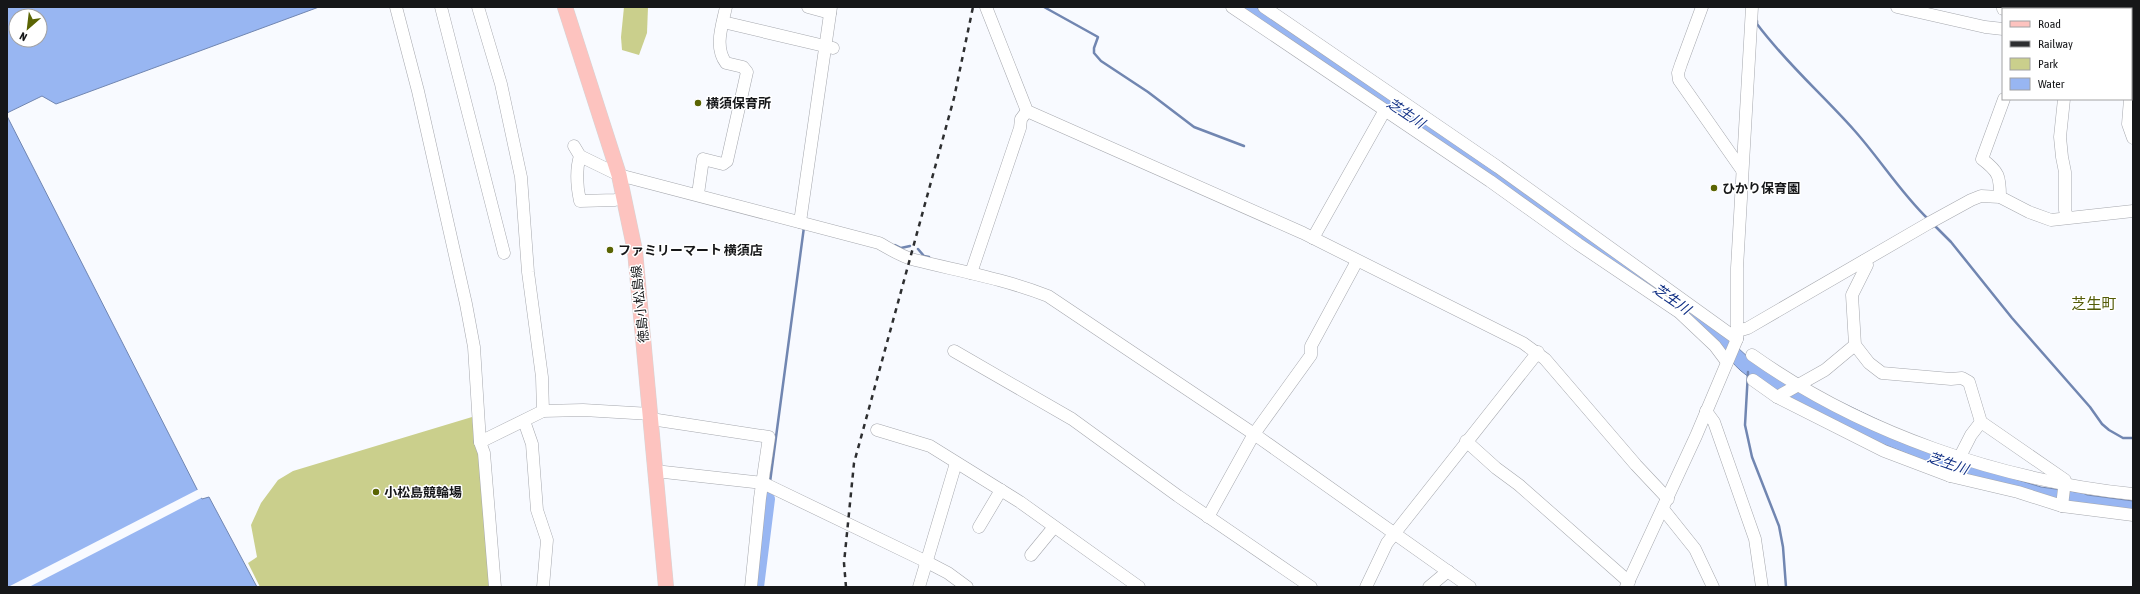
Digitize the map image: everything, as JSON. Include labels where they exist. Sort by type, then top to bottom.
[{"type":"main road","name":"徳島小松島線","points":[[565,7],[618,174],[635,251],[666,587]]},
{"type":"street","points":[[396,7],[418,91],[466,304],[474,347],[480,442],[484,453],[495,587]]},
{"type":"street","points":[[441,7],[504,253]]},
{"type":"street","points":[[478,7],[501,84],[521,177],[528,272],[542,377],[543,412]]},
{"type":"street","points":[[698,194],[703,158],[723,164],[727,161],[747,72],[743,67],[726,63],[721,55],[719,48],[726,7]]},
{"type":"street","points":[[803,223],[831,34],[833,9],[808,7]]},
{"type":"street","points":[[986,7],[1027,111],[1313,238],[1428,294],[1538,352],[1636,466],[1665,504],[1695,549],[1714,587]]},
{"type":"street","points":[[1232,7],[1678,312],[1715,346],[1727,360]]},
{"type":"street","points":[[1264,7],[1740,334]]},
{"type":"street","points":[[1702,7],[1680,64],[1678,73],[1679,80],[1742,170]]},
{"type":"street","points":[[1466,441],[1496,468],[1525,490],[1627,584],[1665,504],[1727,360],[1740,334],[1737,268],[1752,7]]},
{"type":"street","points":[[1898,7],[1985,27],[2002,29]]},
{"type":"street","points":[[723,22],[829,47]]},
{"type":"street","points":[[2000,197],[2000,180],[1998,173],[1982,159],[2004,100]]},
{"type":"street","points":[[2064,100],[2060,138],[2065,172],[2065,210],[2067,217]]},
{"type":"street","points":[[2130,100],[2128,124],[2133,138]]},
{"type":"street","points":[[1313,238],[1384,110]]},
{"type":"street","points":[[972,270],[1020,128],[1021,119],[1027,111]]},
{"type":"street","points":[[624,198],[615,200],[580,201],[578,193],[577,151],[618,174],[879,243],[915,261],[972,270],[1048,296],[1256,432],[1470,587]]},
{"type":"street","points":[[1740,334],[1931,222],[1981,196],[2000,197],[2042,218],[2050,220],[2133,211]]},
{"type":"street","points":[[1208,517],[1256,432],[1311,355],[1311,346],[1357,260]]},
{"type":"street","points":[[1864,261],[1867,265],[1852,295],[1855,345],[1869,363],[1882,373],[1951,379],[1962,378],[1968,382],[1981,422],[2065,480],[2066,486],[2062,504]]},
{"type":"street","points":[[1777,396],[1825,370],[1855,345]]},
{"type":"street","points":[[954,351],[1072,419],[1208,517],[1311,587]]},
{"type":"street","points":[[1366,587],[1387,543],[1395,532],[1538,352]]},
{"type":"street","points":[[1752,355],[1796,385],[1850,414],[1909,439],[1960,458],[2066,486],[2129,492]]},
{"type":"street","points":[[1753,380],[1777,396],[1884,451],[1950,475],[2062,504],[2133,515]]},
{"type":"street","points":[[480,442],[543,412],[583,410],[651,416],[769,437],[768,485],[751,587]]},
{"type":"street","points":[[1706,411],[1714,422],[1755,539],[1762,587]]},
{"type":"street","points":[[524,421],[532,444],[537,510],[547,540],[542,587]]},
{"type":"street","points":[[1950,475],[1971,435],[1981,422]]},
{"type":"street","points":[[877,430],[930,446],[1001,490],[1138,587]]},
{"type":"street","points":[[919,587],[925,561],[956,463]]},
{"type":"street","points":[[655,471],[768,485],[925,561],[948,573],[967,587]]},
{"type":"street","points":[[979,527],[1001,490]]},
{"type":"street","points":[[1031,555],[1054,527]]},
{"type":"street","points":[[1429,587],[1448,571]]},
{"type":"green space","points":[[624,7],[648,7],[647,33],[639,55],[622,50],[621,37]]},
{"type":"green space","name":"小松島競輪場","points":[[472,417],[476,449],[479,455],[492,587],[260,587],[248,563],[257,557],[251,525],[261,503],[278,480],[293,471]]},
{"type":"water","points":[[7,7],[319,7],[56,104],[42,96],[7,113]]},
{"type":"water","name":"芝生川","points":[[1236,7],[1256,7],[1543,205],[1715,327],[1749,358],[1976,467],[2041,487],[2133,501],[2133,511],[2080,505],[1936,469],[1927,462],[1855,433],[1783,399],[1761,386],[1741,371],[1720,348]]},
{"type":"water","points":[[7,116],[202,499],[209,497],[257,587],[7,587]]},
{"type":"pier","points":[[199,489],[203,497],[29,587],[8,587]]},
{"type":"waterway","points":[[1044,7],[1098,37],[1094,48],[1094,53],[1101,61],[1148,92],[1194,127],[1244,146]]},
{"type":"waterway","points":[[1757,21],[1757,24],[1780,52],[1854,130],[1908,198],[1928,219]]},
{"type":"waterway","points":[[1933,224],[1951,242],[2012,318],[2090,407],[2102,424],[2123,438],[2133,438]]},
{"type":"waterway","points":[[770,482],[804,227]]},
{"type":"waterway","points":[[895,245],[901,248],[910,246]]},
{"type":"waterway","points":[[918,249],[924,256],[929,257]]},
{"type":"waterway","points":[[1748,372],[1745,425],[1752,457],[1779,526],[1783,547],[1786,587]]},
{"type":"waterway","points":[[768,499],[769,491]]},
{"type":"waterway","points":[[757,587],[768,499]]},
{"type":"railway","points":[[846,587],[844,563],[854,463],[954,98],[973,7]]},
{"type":"place","name":"横須保育所","points":[[698,103]]},
{"type":"place","name":"ひかり保育園","points":[[1714,188]]},
{"type":"place","name":"ファミリーマート 横須店","points":[[610,250]]},
{"type":"place","name":"小松島競輪場","points":[[376,492]]},
{"type":"district","name":"芝生町","points":[[2094,303]]}]
